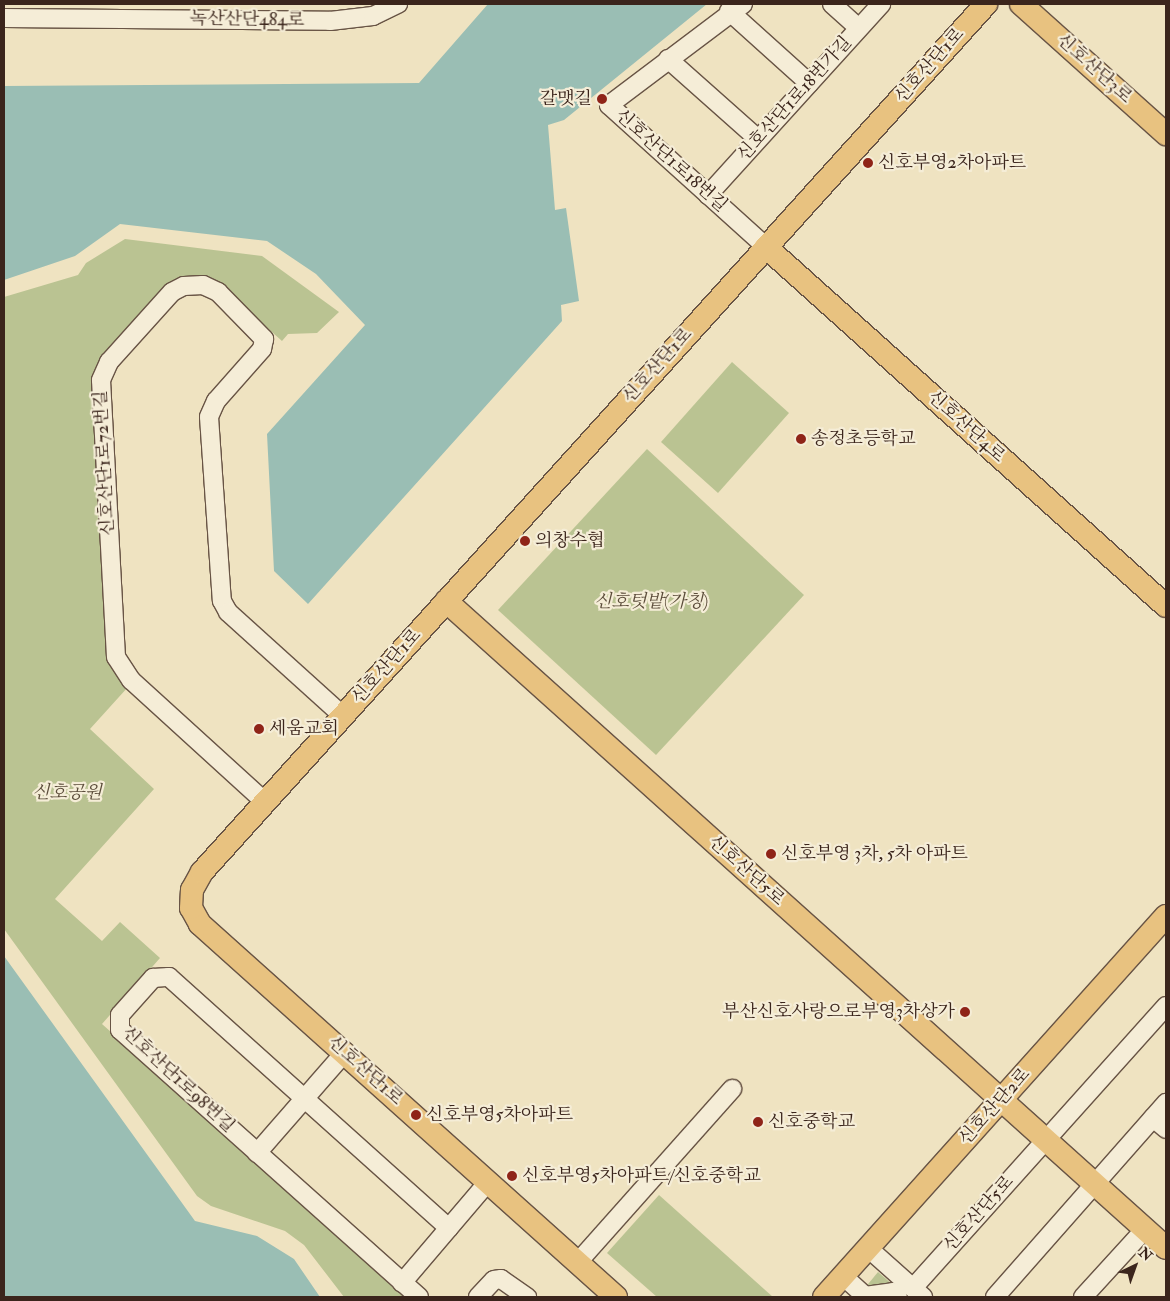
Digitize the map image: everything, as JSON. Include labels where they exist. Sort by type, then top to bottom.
[{"type":"main road","name":"신호산단1로","points":[[616,1297],[200,924],[191,908],[190,898],[197,878],[986,4]]},
{"type":"main road","name":"신호산단3로","points":[[1021,4],[1166,134]]},
{"type":"main road","name":"신호산단4로","points":[[766,248],[1166,606]]},
{"type":"main road","name":"신호산단5로","points":[[446,601],[1166,1248]]},
{"type":"main road","name":"신호산단2로","points":[[824,1297],[1166,916]]},
{"type":"street","name":"녹산산단484로","points":[[4,18],[70,11],[330,21],[373,16],[398,4]]},
{"type":"street","points":[[832,4],[859,28]]},
{"type":"street","name":"신호산단1로18번가길","points":[[708,195],[881,4]]},
{"type":"street","name":"신호산단1로18번길","points":[[766,248],[609,105],[736,8],[809,83]]},
{"type":"street","points":[[668,59],[758,139]]},
{"type":"street","name":"신호산단1로72번길","points":[[265,802],[131,680],[116,657],[101,380],[109,362],[172,292],[184,286],[204,285],[218,292],[264,339],[262,349],[216,401],[209,416],[222,601],[343,716]]},
{"type":"street","name":"신호산단1로98번길","points":[[418,1297],[120,1030],[120,1015],[153,978],[168,977],[449,1228]]},
{"type":"street","name":"신호산단5로","points":[[911,1294],[1166,1006]]},
{"type":"street","points":[[257,1153],[345,1052]]},
{"type":"street","points":[[578,1262],[732,1089]]},
{"type":"street","points":[[995,1297],[1094,1184],[1160,1124],[1166,1103]]},
{"type":"street","points":[[402,1283],[488,1182]]},
{"type":"street","points":[[1083,1297],[1145,1229]]},
{"type":"street","points":[[868,1248],[911,1294]]},
{"type":"street","points":[[843,1276],[865,1297],[893,1292],[911,1294]]},
{"type":"street","points":[[478,1297],[494,1280],[501,1279],[527,1297]]},
{"type":"green space","name":"신호공원","points":[[125,239],[262,256],[339,312],[317,333],[288,334],[282,341],[219,285],[198,277],[103,359],[109,662],[128,687],[90,729],[154,789],[55,899],[102,941],[120,922],[160,958],[102,1024],[407,1297],[344,1297],[304,1245],[285,1231],[211,1206],[197,1196],[4,929],[4,297],[78,275],[86,263]]},
{"type":"green space","points":[[732,362],[789,413],[718,493],[661,442]]},
{"type":"green space","name":"신호텃밭(가칭)","points":[[647,449],[804,595],[656,755],[498,610]]},
{"type":"green space","points":[[659,1195],[773,1297],[657,1297],[607,1253]]},
{"type":"green space","points":[[878,1272],[893,1285],[864,1289]]},
{"type":"water","points":[[488,4],[707,4],[564,120],[548,125],[555,210],[566,208],[579,301],[561,305],[562,321],[308,604],[274,571],[267,434],[365,325],[316,274],[267,241],[120,224],[75,256],[4,280],[4,86],[419,83]]},
{"type":"water","points":[[4,956],[195,1221],[257,1236],[294,1259],[320,1297],[4,1297]]},
{"type":"place","name":"갈맷길","points":[[602,99]]},
{"type":"place","name":"신호부영2차아파트","points":[[868,163]]},
{"type":"place","name":"송정초등학교","points":[[801,439]]},
{"type":"place","name":"의창수협","points":[[525,541]]},
{"type":"place","name":"세움교회","points":[[259,729]]},
{"type":"place","name":"신호부영 3차, 5차 아파트","points":[[771,854]]},
{"type":"place","name":"부산신호사랑으로부영3차상가","points":[[965,1012]]},
{"type":"place","name":"신호부영5차아파트","points":[[416,1115]]},
{"type":"place","name":"신호중학교","points":[[758,1122]]},
{"type":"place","name":"신호부영5차아파트/신호중학교","points":[[512,1176]]}]
